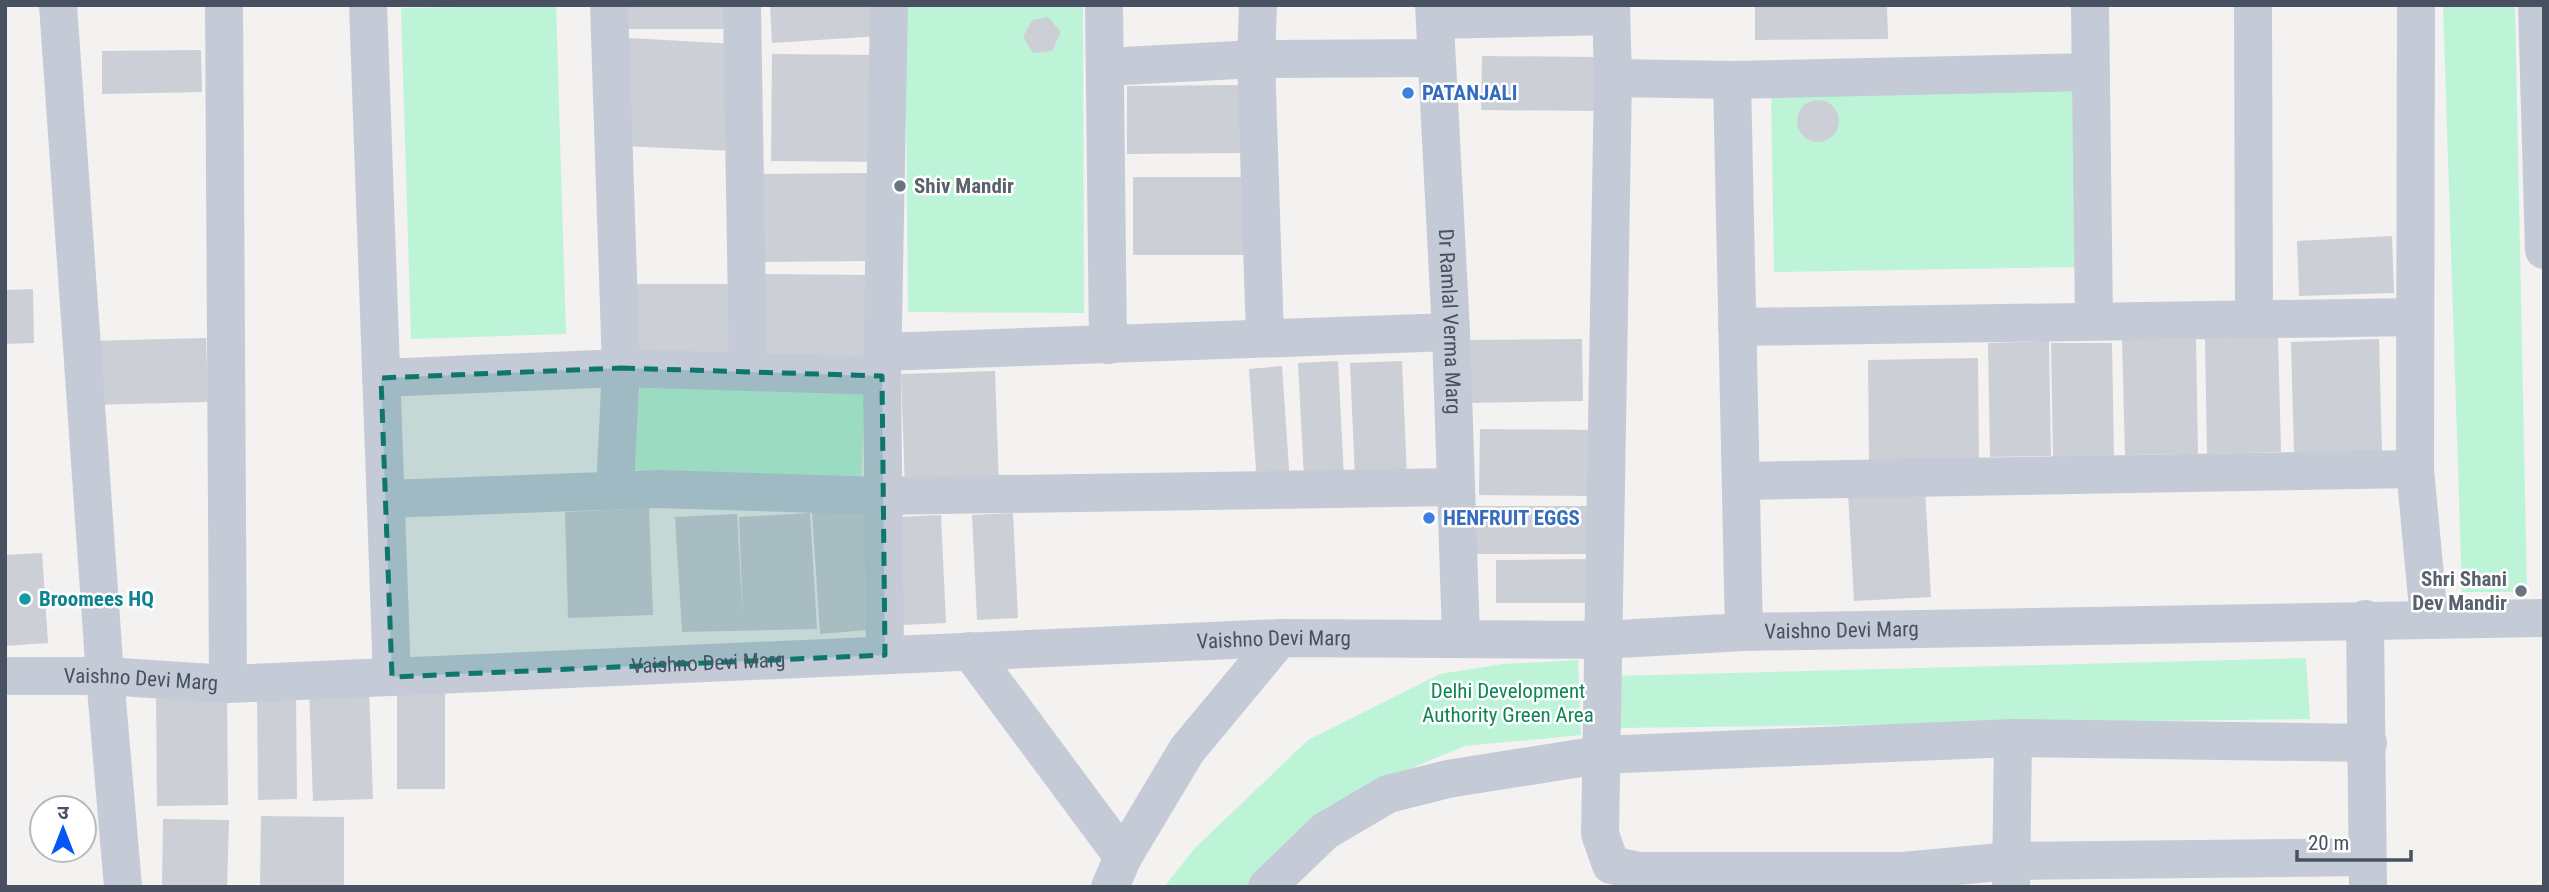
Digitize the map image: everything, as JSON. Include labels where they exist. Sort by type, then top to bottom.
[{"type":"street","points":[[58,5],[105,676],[123,887]]},
{"type":"street","points":[[224,5],[228,684]]},
{"type":"street","points":[[368,5],[392,677]]},
{"type":"street","points":[[609,5],[621,368],[615,490]]},
{"type":"street","points":[[742,5],[748,372]]},
{"type":"street","points":[[885,655],[882,496],[889,5]]},
{"type":"street","points":[[1104,5],[1108,345]]},
{"type":"street","points":[[1258,5],[1256,59],[1265,337]]},
{"type":"street","points":[[2090,5],[2094,321]]},
{"type":"street","points":[[2253,5],[2254,319]]},
{"type":"street","points":[[2416,5],[2415,468],[2429,619]]},
{"type":"street","points":[[2537,5],[2544,250]]},
{"type":"street","points":[[1434,13],[1611,11],[1613,78],[1599,755],[1600,834],[1611,865],[1744,879],[2367,872],[2365,619]]},
{"type":"street","name":"Dr Ramlal Verma Marg","points":[[1434,13],[1451,332],[1461,638]]},
{"type":"street","points":[[1105,67],[1256,59],[1436,58]]},
{"type":"street","points":[[1613,78],[1732,80],[2091,72]]},
{"type":"street","points":[[1732,80],[1744,632]]},
{"type":"street","points":[[1737,327],[2414,317]]},
{"type":"street","points":[[381,378],[621,368],[748,372],[883,364],[1108,345],[1451,332]]},
{"type":"street","points":[[1742,481],[2415,468]]},
{"type":"street","points":[[386,499],[615,490],[882,496],[1456,487]]},
{"type":"street","name":"Vaishno Devi Marg","points":[[5,676],[105,676],[228,684],[1280,638],[1601,640],[1744,632],[2365,619],[2544,618]]},
{"type":"street","points":[[970,651],[1117,872],[1187,750],[1280,638]]},
{"type":"street","points":[[1266,887],[1325,831],[1388,794],[1448,779],[1599,755],[2013,738],[2368,743]]},
{"type":"street","points":[[2011,874],[2013,738]]},
{"type":"highlighted area","points":[[621,368],[882,376],[885,655],[392,677],[381,378]]},
{"type":"green space","points":[[556,5],[566,334],[411,339],[401,8]]},
{"type":"green space","points":[[905,5],[1083,5],[1084,313],[908,312]]},
{"type":"green space","points":[[2443,5],[2515,5],[2527,592],[2462,592]]},
{"type":"green space","points":[[2078,86],[2080,267],[1774,272],[1771,90]]},
{"type":"green space","points":[[640,382],[865,393],[861,482],[635,470]]},
{"type":"green space","points":[[2306,658],[2310,719],[1617,728],[1617,676]]},
{"type":"green space","name":"Delhi Development Authority Green Area","points":[[1578,660],[1581,735],[1465,746],[1383,780],[1269,860],[1246,887],[1164,887],[1195,848],[1308,740],[1440,674],[1503,664]]},
{"type":"building","points":[[619,5],[735,5],[734,29],[619,29]]},
{"type":"building","points":[[770,5],[877,5],[879,36],[772,43]]},
{"type":"building","points":[[1755,5],[1887,5],[1888,39],[1755,40]]},
{"type":"building","points":[[1048,17],[1061,32],[1052,51],[1033,53],[1023,37],[1032,20]]},
{"type":"building","points":[[629,38],[737,44],[732,151],[623,146]]},
{"type":"building","points":[[201,50],[202,92],[102,94],[102,51]]},
{"type":"building","points":[[772,54],[885,55],[884,162],[771,161]]},
{"type":"building","points":[[1482,56],[1599,57],[1598,111],[1481,110]]},
{"type":"building","points":[[1242,85],[1243,153],[1127,154],[1127,86]]},
{"type":"building","points":[[1818,100],[1833,106],[1839,121],[1833,136],[1818,142],[1803,136],[1797,121],[1803,106]]},
{"type":"building","points":[[867,173],[868,261],[756,262],[755,174]]},
{"type":"building","points":[[1133,177],[1250,177],[1250,255],[1133,255]]},
{"type":"building","points":[[2392,236],[2394,293],[2299,296],[2297,241]]},
{"type":"building","points":[[755,274],[872,275],[871,363],[754,362]]},
{"type":"building","points":[[634,284],[744,284],[745,367],[635,367]]},
{"type":"building","points":[[33,289],[34,343],[5,344],[5,290]]},
{"type":"building","points":[[2278,337],[2281,452],[2207,454],[2205,339]]},
{"type":"building","points":[[206,338],[208,402],[90,405],[88,341]]},
{"type":"building","points":[[1582,339],[1583,401],[1465,403],[1464,340]]},
{"type":"building","points":[[2196,339],[2198,454],[2125,455],[2122,340]]},
{"type":"building","points":[[2379,339],[2382,451],[2294,454],[2291,342]]},
{"type":"building","points":[[2049,341],[2051,456],[1990,457],[1988,343]]},
{"type":"building","points":[[2051,343],[2112,343],[2114,457],[2053,458]]},
{"type":"building","points":[[1978,358],[1979,460],[1869,462],[1868,360]]},
{"type":"building","points":[[1338,361],[1344,477],[1304,479],[1298,363]]},
{"type":"building","points":[[1402,361],[1407,477],[1355,479],[1350,363]]},
{"type":"building","points":[[1282,366],[1290,483],[1257,485],[1249,369]]},
{"type":"building","points":[[995,371],[999,486],[905,489],[901,374]]},
{"type":"building","points":[[1480,429],[1599,430],[1599,496],[1479,495]]},
{"type":"building","points":[[1925,488],[1931,597],[1854,601],[1848,493]]},
{"type":"building","points":[[1471,506],[1588,506],[1588,554],[1471,554]]},
{"type":"building","points":[[649,508],[653,615],[568,618],[565,512]]},
{"type":"building","points":[[872,508],[880,629],[820,634],[812,512]]},
{"type":"building","points":[[810,513],[817,629],[682,632],[675,517],[737,514],[743,619],[739,517]]},
{"type":"building","points":[[1013,513],[1018,618],[977,620],[972,515]]},
{"type":"building","points":[[941,515],[946,623],[903,625],[898,517]]},
{"type":"building","name":"Broomees HQ","points":[[42,553],[48,643],[5,646],[5,555]]},
{"type":"building","points":[[1587,559],[1587,603],[1496,603],[1496,560]]},
{"type":"building","points":[[369,686],[373,799],[313,801],[309,688]]},
{"type":"building","points":[[397,686],[445,686],[445,789],[397,789]]},
{"type":"building","points":[[156,691],[227,691],[228,805],[157,806]]},
{"type":"building","points":[[257,692],[296,692],[297,799],[258,800]]},
{"type":"building","points":[[261,816],[344,817],[344,887],[260,887]]},
{"type":"building","points":[[163,819],[229,820],[227,887],[162,887]]},
{"type":"place","name":"PATANJALI","points":[[1408,93]]},
{"type":"place","name":"Shiv Mandir","points":[[900,186]]},
{"type":"place","name":"HENFRUIT EGGS","points":[[1429,518]]},
{"type":"place","name":"Shri Shani Dev Mandir","points":[[2521,591]]},
{"type":"place","name":"Broomees HQ","points":[[25,599]]}]
